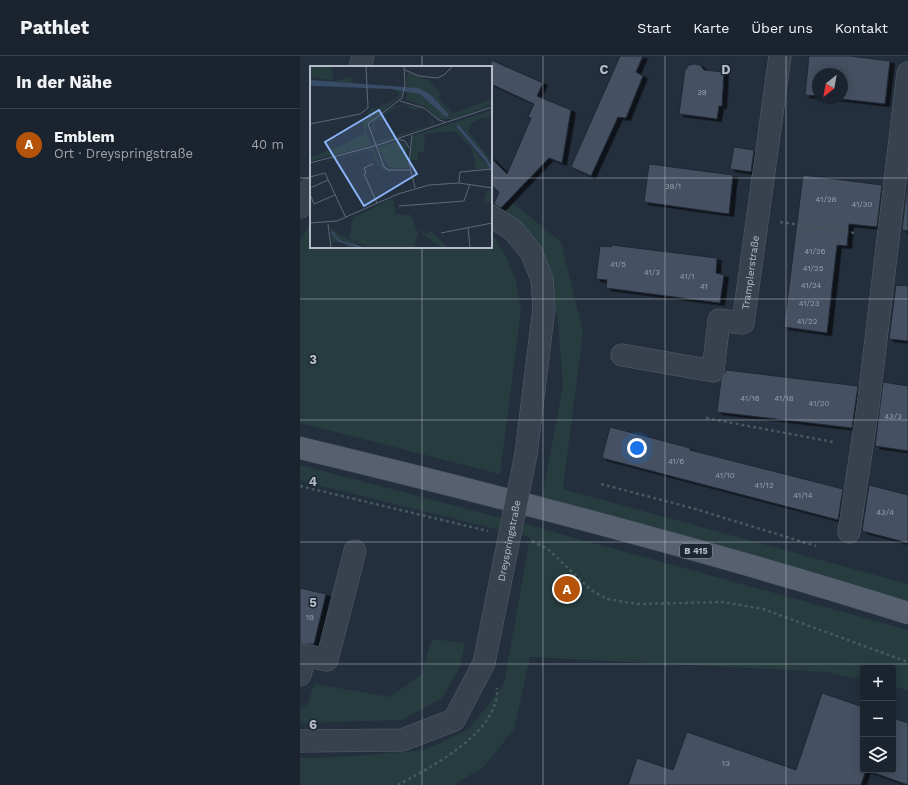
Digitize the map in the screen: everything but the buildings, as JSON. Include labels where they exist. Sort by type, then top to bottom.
[{"type":"main road","name":"B 415","points":[[300,448],[492,495],[815,584],[908,613]]},
{"type":"street","points":[[360,66],[363,56]]},
{"type":"street","name":"Tramplerstraße","points":[[622,356],[713,371],[719,320],[743,323],[780,56]]},
{"type":"street","points":[[849,532],[868,406],[908,73]]},
{"type":"street","points":[[300,206],[310,190]]},
{"type":"street","name":"Dreyspringstraße","points":[[300,741],[402,740],[454,720],[484,663],[526,454],[544,308],[542,280],[531,252],[513,230],[492,217]]},
{"type":"street","points":[[300,675],[305,655],[327,660],[355,551]]},
{"type":"path","points":[[758,219],[855,233]]},
{"type":"path","points":[[706,418],[832,442]]},
{"type":"path","points":[[601,484],[692,508],[816,546]]},
{"type":"path","points":[[300,486],[495,533]]},
{"type":"path","points":[[526,540],[548,549],[591,590],[607,599],[638,604],[722,602],[762,609],[908,662]]},
{"type":"green space","points":[[513,203],[561,242],[583,331],[563,489],[908,584],[908,602],[542,497],[563,386],[558,322],[552,279],[505,212]]},
{"type":"green space","points":[[310,224],[310,248],[492,248],[492,234],[504,252],[516,281],[521,310],[500,474],[300,423],[300,241]]},
{"type":"green space","points":[[300,465],[532,526],[908,630],[908,690],[896,688],[896,665],[860,665],[860,679],[826,672],[530,657],[514,729],[485,766],[454,785],[300,785],[300,758],[343,757],[425,750],[469,729],[504,684],[530,537],[300,481]]},
{"type":"green space","points":[[432,639],[465,643],[460,667],[442,698],[402,720],[300,723],[300,708],[307,707],[314,684],[390,697],[421,675]]},
{"type":"place","name":"Emblem","points":[[567,589]]}]
